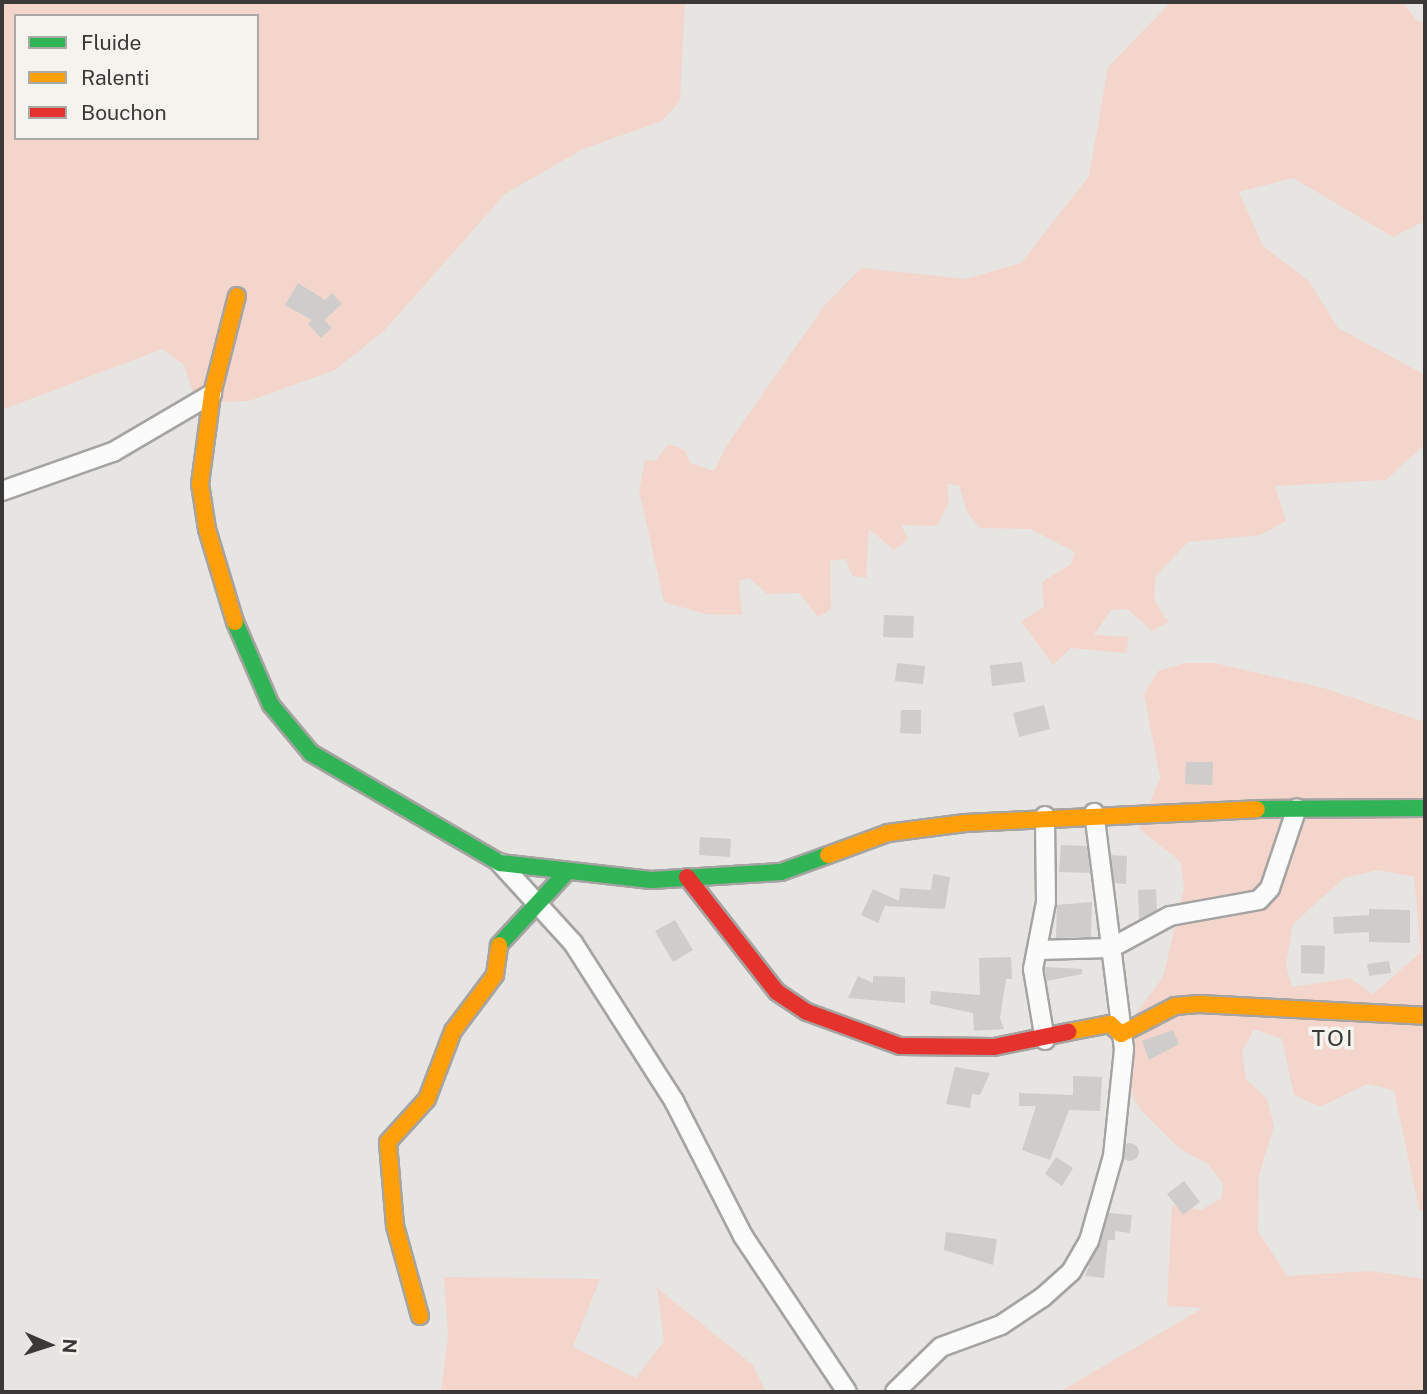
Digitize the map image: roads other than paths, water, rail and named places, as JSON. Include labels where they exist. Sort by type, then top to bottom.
[{"type":"street","points":[[237,296],[212,394],[200,484],[207,528],[239,635],[271,705],[311,753],[500,863],[573,943],[661,1080],[743,1236],[847,1392]]},
{"type":"street","points":[[2,491],[113,452],[212,394]]},
{"type":"street","points":[[500,863],[565,874],[687,877],[781,872],[888,834],[1045,816],[1425,807]]},
{"type":"street","points":[[1038,950],[1111,948],[1170,916],[1266,896],[1297,808]]},
{"type":"street","points":[[895,1392],[932,1352],[1001,1325],[1043,1297],[1081,1260],[1113,1156],[1121,1034],[1094,813]]},
{"type":"street","points":[[1045,816],[1046,902],[1034,992],[1045,1040]]},
{"type":"street","points":[[420,1316],[395,1226],[388,1142],[427,1099],[453,1031],[495,975],[499,943],[565,874]]},
{"type":"street","points":[[687,877],[764,979],[807,1012],[876,1039],[922,1048],[1045,1040],[1110,1024],[1121,1034]]},
{"type":"street","points":[[1121,1034],[1175,1006],[1199,1004],[1369,1009],[1425,1017]]},
{"type":"district","name":"TOI","points":[[1333,1038]]}]
